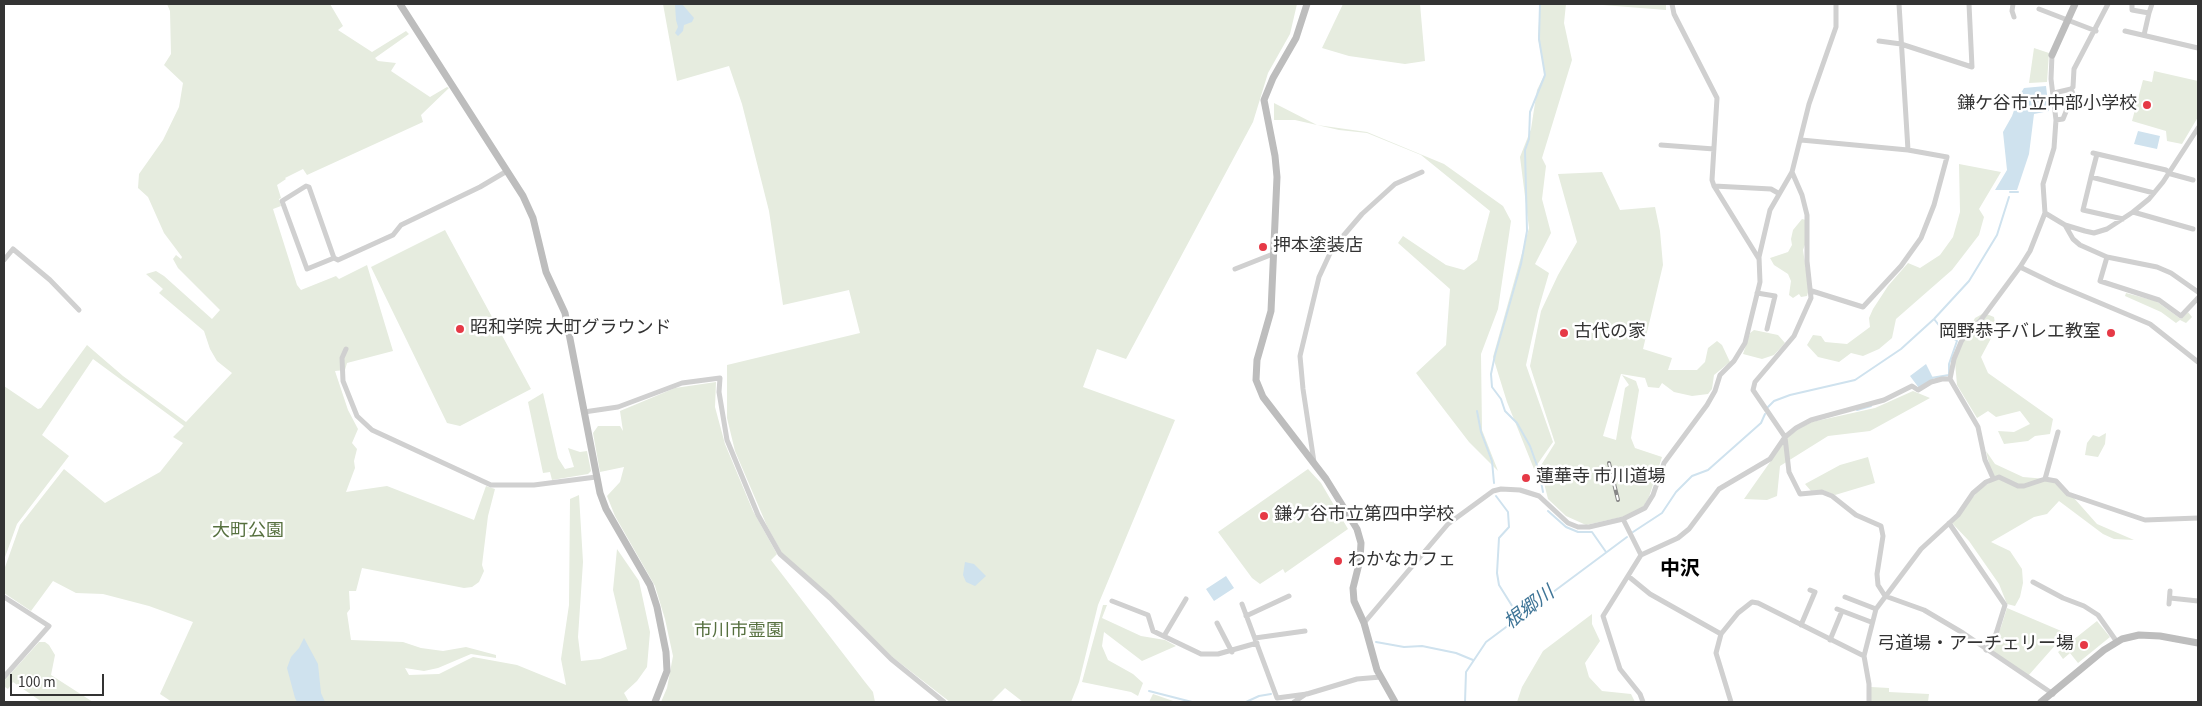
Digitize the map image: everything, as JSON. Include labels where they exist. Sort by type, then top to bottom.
[{"type":"street","points":[[400,4],[507,171],[533,218],[546,272],[565,314],[596,477],[606,509],[650,585],[657,607],[666,652],[667,671],[655,702]]},
{"type":"street","points":[[1306,4],[1296,38],[1273,78],[1264,100],[1275,156],[1277,177],[1271,311],[1257,360],[1256,380],[1263,396],[1314,462],[1342,504],[1361,538],[1360,560],[1353,588],[1354,601],[1364,623],[1377,670],[1395,702]]},
{"type":"street","points":[[1672,4],[1674,14],[1717,98],[1712,180],[1714,186],[1760,260]]},
{"type":"street","points":[[1364,623],[1448,524],[1493,491],[1501,489],[1520,490],[1539,496],[1568,522],[1578,527],[1589,527],[1623,519],[1645,508],[1653,495],[1664,463],[1707,405],[1715,391],[1720,375],[1738,355],[1744,342],[1760,282],[1760,260],[1770,210],[1778,193],[1792,172],[1809,104],[1836,27],[1836,4]]},
{"type":"street","points":[[1899,4],[1908,150]]},
{"type":"street","points":[[1879,41],[1901,44],[1972,67],[1970,4]]},
{"type":"street","points":[[2013,4],[2014,17]]},
{"type":"street","points":[[1993,478],[1985,460],[1978,427],[1950,380],[1954,359],[1961,342],[1968,331],[1980,321],[2020,267],[2030,251],[2045,212],[2042,184],[2054,148],[2056,120],[2050,67],[2052,54],[2069,21],[2075,4]]},
{"type":"street","points":[[2056,120],[2063,119],[2073,94],[2071,90],[2074,69],[2096,31],[2108,4]]},
{"type":"street","points":[[2132,4],[2132,10],[2149,13]]},
{"type":"street","points":[[2144,35],[2152,4]]},
{"type":"street","points":[[2039,9],[2096,31]]},
{"type":"street","points":[[2126,31],[2198,48]]},
{"type":"street","points":[[2054,93],[2071,90]]},
{"type":"street","points":[[2045,212],[2065,225],[2094,233],[2107,229],[2133,212],[2154,193],[2198,128]]},
{"type":"street","points":[[1801,140],[1908,150],[1948,156],[1929,221],[1921,238],[1909,256],[1863,307],[1812,291]]},
{"type":"street","points":[[1661,145],[1714,149]]},
{"type":"street","points":[[2123,219],[2083,210],[2095,154],[2169,172],[2193,180]]},
{"type":"street","points":[[334,258],[309,187],[306,186],[282,201],[307,268],[334,258],[338,260],[393,235],[401,225],[507,171]]},
{"type":"street","points":[[1314,462],[1300,356],[1320,277],[1332,249],[1362,214],[1395,184],[1422,172]]},
{"type":"street","points":[[1792,172],[1798,183],[1808,215],[1807,261],[1812,291],[1809,306],[1794,336],[1752,386],[1755,396],[1785,437],[1789,472],[1800,494],[1822,492],[1832,496],[1856,515],[1881,526],[1883,536],[1877,574],[1878,585],[1884,596],[1924,610],[1963,633],[2053,694]]},
{"type":"street","points":[[2091,178],[2154,193]]},
{"type":"street","points":[[1714,186],[1772,189],[1778,193]]},
{"type":"street","points":[[2133,212],[2190,231]]},
{"type":"street","points":[[2065,225],[2073,239],[2080,245],[2107,257],[2157,267],[2170,273],[2198,292]]},
{"type":"street","points":[[4,260],[13,249],[50,280],[79,310]]},
{"type":"street","points":[[1235,269],[1273,254]]},
{"type":"street","points":[[2107,257],[2100,281],[2159,300],[2181,316],[2198,298]]},
{"type":"street","points":[[2020,267],[2150,324],[2198,362]]},
{"type":"street","points":[[1757,293],[1775,296],[1767,329]]},
{"type":"street","points":[[346,349],[342,358],[343,381],[357,416],[372,430],[491,485],[534,485],[596,477]]},
{"type":"street","points":[[584,412],[618,407],[682,383],[720,378],[719,392],[727,440],[758,515],[780,554],[830,598],[890,660],[944,702]]},
{"type":"street","points":[[1643,702],[1640,694],[1620,669],[1603,616],[1641,555],[1678,538],[1689,528],[1718,489],[1770,459],[1785,437],[1796,428],[1811,420],[1884,400],[1912,386],[1918,390],[1931,382],[1942,379],[1950,380]]},
{"type":"street","points":[[2045,479],[2058,432]]},
{"type":"street","points":[[1870,702],[1864,656],[1871,622],[1876,609],[1884,596],[1921,550],[1958,515],[1973,493],[1993,478],[1999,477],[2018,486],[2033,484],[2045,479],[2056,481],[2068,494],[2145,520],[2198,518]]},
{"type":"street","points":[[1623,519],[1641,555]]},
{"type":"street","points":[[1949,523],[2006,605],[1995,637],[1986,650]]},
{"type":"street","points":[[1628,576],[1650,594],[1722,634]]},
{"type":"street","points":[[2034,582],[2063,598],[2084,606],[2098,615],[2117,642]]},
{"type":"street","points":[[1801,625],[1815,592],[1810,590]]},
{"type":"street","points":[[2169,604],[2170,591]]},
{"type":"street","points":[[1246,616],[1289,596]]},
{"type":"street","points":[[4,597],[49,626],[4,677]]},
{"type":"street","points":[[1845,597],[1876,609]]},
{"type":"street","points":[[2170,598],[2198,601]]},
{"type":"street","points":[[1164,636],[1186,599]]},
{"type":"street","points":[[1112,601],[1148,615],[1153,631],[1202,654],[1232,652],[1256,641],[1306,631]]},
{"type":"street","points":[[1731,702],[1716,653],[1722,634],[1738,613],[1752,602],[1758,603],[1864,656]]},
{"type":"street","points":[[1242,604],[1277,698],[1307,694],[1350,681],[1381,677]]},
{"type":"street","points":[[1830,640],[1839,610],[1871,622]]},
{"type":"street","points":[[1217,623],[1232,652]]},
{"type":"street","points":[[2041,702],[2104,650],[2117,642],[2140,635],[2160,636],[2198,643]]},
{"type":"street","points":[[1294,702],[1307,694]]},
{"type":"green space","name":"大町公園","points":[[167,4],[330,4],[343,26],[338,30],[372,52],[406,31],[409,34],[375,58],[378,61],[396,63],[391,71],[430,97],[447,87],[449,88],[421,115],[423,122],[307,175],[303,169],[285,178],[277,185],[281,206],[273,209],[297,285],[301,290],[336,276],[339,279],[367,265],[393,351],[347,363],[345,370],[335,371],[348,410],[358,429],[352,443],[357,449],[354,461],[355,468],[346,492],[387,486],[474,520],[486,486],[495,489],[488,516],[482,565],[484,571],[479,582],[472,587],[464,588],[362,568],[356,591],[349,591],[350,609],[347,613],[351,640],[403,642],[421,648],[443,651],[466,647],[496,655],[496,658],[471,654],[438,668],[424,671],[405,668],[409,675],[439,674],[473,657],[517,665],[566,685],[561,659],[569,605],[570,499],[579,495],[583,562],[578,637],[581,661],[600,659],[627,649],[613,590],[617,549],[639,581],[650,632],[647,667],[637,681],[624,693],[629,702],[172,702],[160,694],[193,622],[149,606],[103,594],[76,593],[53,581],[31,611],[4,593],[4,570],[20,525],[64,469],[105,503],[160,472],[183,443],[173,437],[184,426],[93,359],[42,435],[69,456],[17,524],[4,560],[4,386],[38,409],[41,408],[87,345],[123,376],[186,422],[232,373],[217,361],[210,349],[204,331],[159,293],[163,289],[146,274],[156,271],[164,276],[212,319],[220,310],[178,268],[173,259],[176,255],[181,259],[182,257],[164,233],[148,197],[138,188],[139,174],[163,140],[179,107],[183,83],[164,65],[171,54],[170,11]]},
{"type":"green space","points":[[663,4],[1297,4],[1290,34],[1268,73],[1253,122],[1126,359],[1097,349],[1083,387],[1175,420],[1098,605],[1079,682],[1071,702],[1023,702],[1005,688],[991,702],[950,702],[891,656],[782,553],[767,526],[735,451],[727,418],[727,365],[860,333],[849,290],[783,305],[769,211],[742,104],[729,66],[677,81]]},
{"type":"green space","points":[[1343,4],[1420,4],[1425,61],[1405,64],[1349,56],[1322,48]]},
{"type":"green space","points":[[1540,4],[1566,4],[1564,23],[1572,60],[1542,158],[1546,166],[1542,199],[1551,233],[1535,264],[1549,273],[1526,365],[1553,442],[1534,469],[1507,402],[1493,357],[1529,228],[1520,157],[1531,129],[1537,90],[1545,74],[1538,38]]},
{"type":"green space","points":[[1590,4],[1666,4],[1666,10]]},
{"type":"green space","points":[[2034,48],[2049,53],[2047,82],[2029,83]]},
{"type":"green space","points":[[2154,71],[2198,81],[2198,117],[2182,144],[2167,141],[2166,131],[2132,121],[2143,80],[2152,82]]},
{"type":"green space","points":[[1274,103],[1317,125],[1295,120],[1274,120]]},
{"type":"green space","points":[[1317,125],[1367,132],[1444,164],[1503,206],[1511,221],[1498,309],[1481,354],[1482,430],[1498,471],[1469,442],[1416,373],[1446,345],[1450,289],[1398,243],[1403,236],[1446,265],[1464,270],[1477,260],[1490,211],[1421,155],[1367,133]]},
{"type":"green space","points":[[1959,164],[2001,172],[1979,209],[1984,217],[1979,235],[1952,270],[1896,319],[1892,338],[1879,349],[1863,356],[1851,353],[1839,362],[1818,357],[1807,345],[1813,335],[1821,336],[1825,342],[1847,344],[1870,327],[1869,318],[1873,309],[1888,286],[1908,263],[1920,268],[1940,255],[1953,237],[1960,212]]},
{"type":"green space","points":[[1602,172],[1620,210],[1655,207],[1660,231],[1663,265],[1643,349],[1672,358],[1668,370],[1697,370],[1705,362],[1708,348],[1717,341],[1722,345],[1730,362],[1714,375],[1712,389],[1708,394],[1692,396],[1674,392],[1662,383],[1659,388],[1648,387],[1645,378],[1621,374],[1603,436],[1616,440],[1625,388],[1629,385],[1622,375],[1636,381],[1639,390],[1631,438],[1635,448],[1662,457],[1649,497],[1643,507],[1626,516],[1586,525],[1566,516],[1548,499],[1540,467],[1555,443],[1530,366],[1541,311],[1558,275],[1577,242],[1558,174]]},
{"type":"green space","points":[[1802,219],[1806,220],[1806,242],[1803,250],[1809,289],[1807,296],[1801,297],[1799,294],[1793,298],[1789,295],[1791,281],[1788,274],[1774,265],[1770,258],[1788,252],[1792,245],[1793,230]]},
{"type":"green space","points":[[445,230],[531,389],[460,426],[447,423],[371,267]]},
{"type":"green space","points":[[2126,293],[2156,301],[2181,319],[2188,312],[2192,317],[2186,323],[2180,320],[2176,323],[2161,312],[2125,296]]},
{"type":"green space","points":[[1984,313],[1994,317],[1996,329],[1981,357],[1988,373],[2053,419],[2050,434],[2035,436],[2028,441],[2004,444],[1998,431],[2014,432],[2030,424],[2020,411],[1996,417],[1988,411],[1977,418],[1957,385],[1955,362],[1962,343],[1975,318]]},
{"type":"green space","points":[[1754,330],[1778,335],[1785,343],[1774,355],[1762,359],[1743,354],[1750,333]]},
{"type":"green space","name":"市川市霊園","points":[[716,382],[715,407],[725,444],[753,511],[777,554],[771,560],[873,692],[875,702],[661,702],[667,688],[673,656],[665,619],[655,586],[615,516],[607,496],[620,482],[624,467],[600,472],[593,433],[598,426],[620,426],[623,431],[620,411],[675,388]]},
{"type":"green space","points":[[1913,391],[1930,398],[1870,431],[1828,436],[1780,466],[1777,496],[1767,500],[1744,499],[1787,438],[1797,430],[1812,422],[1875,408]]},
{"type":"green space","points":[[543,393],[558,458],[565,469],[574,467],[568,448],[580,452],[587,451],[591,471],[588,474],[552,480],[550,472],[543,473],[528,402]]},
{"type":"green space","points":[[2106,433],[2105,444],[2098,457],[2085,455],[2087,443],[2093,435],[2099,437]]},
{"type":"green space","points":[[1986,451],[1995,464],[2023,477],[2058,480],[2097,524],[2134,540],[2114,539],[2103,534],[2059,501],[2047,514],[2034,517],[1991,542],[2010,551],[2022,569],[2023,583],[2020,597],[2015,606],[2007,604],[1999,584],[1969,541],[1952,523],[1978,491],[1993,480]]},
{"type":"green space","points":[[1868,457],[1875,483],[1835,495],[1823,490],[1811,491],[1805,484],[1840,465]]},
{"type":"green space","points":[[1308,469],[1321,483],[1348,529],[1285,573],[1283,569],[1260,584],[1252,578],[1218,532]]},
{"type":"green space","points":[[1103,605],[1107,605],[1102,618],[1141,636],[1165,640],[1176,646],[1142,661],[1104,632],[1102,646],[1108,660],[1133,674],[1143,683],[1138,696],[1131,692],[1082,682]]},
{"type":"green space","points":[[2007,608],[2066,633],[2028,676],[1989,650],[2001,627]]},
{"type":"green space","points":[[1592,614],[1592,624],[1600,641],[1585,663],[1589,677],[1602,691],[1631,694],[1635,702],[1517,702],[1522,687],[1543,651]]},
{"type":"green space","name":"弓道場・アーチェリー場","points":[[2097,621],[2110,637],[2078,663],[2070,653],[2063,659],[2058,652]]},
{"type":"green space","points":[[39,642],[45,642],[49,645],[55,655],[51,675],[93,702],[42,702],[13,682],[8,689],[5,687],[4,681]]},
{"type":"green space","points":[[1871,687],[1889,688],[1889,692],[1929,694],[1928,702],[1871,702]]},
{"type":"green space","points":[[1153,694],[1176,702],[1149,702]]},
{"type":"water","points":[[675,4],[682,4],[694,18],[692,22],[684,25],[683,31],[678,36],[675,33],[678,27]]},
{"type":"water","points":[[2046,86],[2049,111],[2034,114],[2029,154],[2017,190],[1995,190],[2007,170],[2003,132],[2012,116],[2019,96],[2024,88]]},
{"type":"water","points":[[2138,131],[2160,136],[2157,149],[2134,144]]},
{"type":"water","points":[[1926,364],[1934,380],[1919,388],[1910,376]]},
{"type":"water","points":[[965,562],[974,564],[986,576],[975,586],[966,582],[963,575]]},
{"type":"water","points":[[1226,576],[1234,588],[1214,601],[1206,589]]},
{"type":"water","points":[[304,638],[318,664],[321,693],[325,702],[297,702],[295,698],[287,668],[291,657],[299,648]]},
{"type":"waterway","points":[[1540,4],[1539,39],[1545,75],[1530,112],[1529,139],[1525,150],[1527,231],[1521,264],[1491,374],[1492,387],[1501,399],[1505,411],[1517,423],[1530,446],[1539,471],[1543,492]]},
{"type":"waterway","points":[[2010,192],[2018,192]]},
{"type":"waterway","points":[[1767,408],[1774,401],[1790,395],[1855,380],[1901,349],[1934,319],[1969,281],[1997,235],[2009,197]]},
{"type":"waterway","points":[[1931,378],[1949,375],[1949,364],[1957,341],[1945,333],[1934,319]]},
{"type":"waterway","points":[[1857,410],[1871,406]]},
{"type":"waterway","points":[[1477,411],[1481,432],[1492,461],[1494,483]]},
{"type":"waterway","name":"根郷川","points":[[1633,532],[1662,513],[1676,492],[1692,476],[1708,470],[1761,423],[1765,414]]},
{"type":"waterway","points":[[1496,496],[1508,512],[1509,527],[1499,538],[1497,573],[1499,585],[1519,617]]},
{"type":"waterway","points":[[1548,511],[1566,527],[1578,532],[1592,532],[1606,552]]},
{"type":"waterway","name":"根郷川","points":[[1465,702],[1466,672],[1486,642],[1627,537]]},
{"type":"waterway","points":[[1376,642],[1404,647],[1422,646],[1456,653],[1473,660]]},
{"type":"waterway","points":[[1149,691],[1192,702]]},
{"type":"waterway","points":[[1246,702],[1259,696],[1271,694]]},
{"type":"railway","points":[[1609,463],[1618,500]]},
{"type":"place","name":"鎌ケ谷市立中部小学校","points":[[2147,105]]},
{"type":"place","name":"押本塗装店","points":[[1263,247]]},
{"type":"place","name":"昭和学院 大町グラウンド","points":[[460,329]]},
{"type":"place","name":"古代の家","points":[[1564,333]]},
{"type":"place","name":"岡野恭子バレエ教室","points":[[2111,333]]},
{"type":"place","name":"蓮華寺 市川道場","points":[[1526,478]]},
{"type":"place","name":"鎌ケ谷市立第四中学校","points":[[1264,516]]},
{"type":"place","name":"わかなカフェ","points":[[1338,561]]},
{"type":"place","name":"弓道場・アーチェリー場","points":[[2084,645]]},
{"type":"district","name":"中沢","points":[[1680,571]]}]
